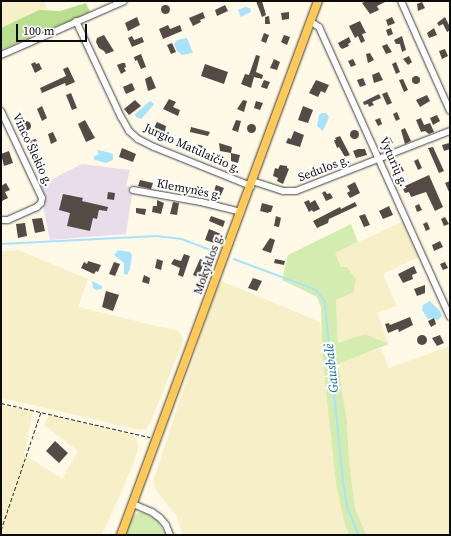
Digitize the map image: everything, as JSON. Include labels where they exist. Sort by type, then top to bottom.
[{"type":"main road","name":"Mokyklos g.","points":[[121,535],[318,1]]},
{"type":"street","points":[[1,55],[124,1]]},
{"type":"street","points":[[401,1],[450,111]]},
{"type":"street","name":"Jurgio Matulaičio g.","points":[[76,21],[129,131],[138,140],[251,184]]},
{"type":"street","name":"Vyturių g.","points":[[310,21],[319,27],[450,317]]},
{"type":"street","name":"Vinco Šlekio g.","points":[[1,111],[42,198],[41,203],[37,207],[8,220],[1,220]]},
{"type":"street","name":"Sedulos g.","points":[[251,184],[283,191],[296,191],[379,160],[450,131]]},
{"type":"street","name":"Klemynės g.","points":[[133,190],[201,202],[241,212]]},
{"type":"street","points":[[133,504],[152,512],[160,518],[166,525],[170,535]]},
{"type":"path","points":[[1,403],[142,434],[157,440]]},
{"type":"path","points":[[1,530],[41,411]]},
{"type":"shaded area","points":[[1,1],[44,1],[49,11],[39,10],[1,28]]},
{"type":"shaded area","points":[[82,164],[130,170],[126,186],[133,188],[126,234],[50,240],[43,206],[45,198],[40,185]]},
{"type":"shaded area","points":[[408,219],[424,254],[383,274],[397,306],[377,313],[389,344],[365,334],[338,344],[336,300],[354,292],[356,281],[341,267],[335,253]]},
{"type":"shaded area","points":[[18,250],[88,279],[78,307],[178,331],[181,334],[183,341],[151,421],[146,429],[141,430],[1,398],[1,252]]},
{"type":"shaded area","points":[[219,280],[320,322],[336,484],[345,525],[349,535],[183,535],[176,515],[155,489],[153,482]]},
{"type":"shaded area","points":[[450,346],[450,535],[366,535],[355,508],[349,462],[347,422],[338,364],[381,348],[389,368]]},
{"type":"shaded area","points":[[1,405],[33,411],[24,454],[62,479],[78,451],[44,425],[49,415],[127,434],[133,436],[137,440],[139,446],[133,465],[102,535],[1,535]]},
{"type":"green space","points":[[86,3],[90,12],[1,50],[1,28],[39,10],[60,11]]},
{"type":"green space","points":[[351,224],[358,242],[335,253],[341,267],[347,267],[356,280],[354,292],[336,300],[338,343],[365,334],[389,344],[338,364],[347,422],[349,462],[355,508],[366,535],[349,535],[345,525],[336,484],[322,352],[321,307],[317,297],[282,280],[288,255]]},
{"type":"green space","points":[[139,512],[147,514],[157,520],[166,535],[125,535],[131,518]]},
{"type":"water","points":[[245,7],[250,8],[251,12],[241,17],[238,10]]},
{"type":"water","points":[[187,38],[193,53],[182,55],[177,51],[174,44],[177,40]]},
{"type":"water","points":[[150,101],[154,104],[151,108],[141,119],[136,117],[135,114]]},
{"type":"water","points":[[326,113],[329,117],[323,131],[317,126],[319,115]]},
{"type":"water","points":[[99,150],[113,154],[113,160],[106,163],[95,160],[93,157],[99,154],[97,151]]},
{"type":"water","points":[[118,250],[130,252],[132,255],[130,269],[127,275],[124,274],[124,263],[114,255]]},
{"type":"water","points":[[92,281],[102,286],[102,289],[96,290],[93,288]]},
{"type":"water","points":[[430,301],[440,311],[442,316],[438,320],[433,318],[428,319],[422,310],[423,305]]},
{"type":"building","points":[[256,1],[262,1],[266,15],[262,17]]},
{"type":"building","points":[[366,1],[387,1],[377,6],[379,10],[370,14],[362,3]]},
{"type":"building","points":[[422,2],[425,8],[418,11],[417,4]]},
{"type":"building","points":[[165,4],[170,9],[165,14],[160,9]]},
{"type":"building","points":[[225,5],[228,11],[217,16],[215,10]]},
{"type":"building","points":[[203,12],[205,18],[193,26],[189,18]]},
{"type":"building","points":[[289,12],[289,19],[282,20],[281,13]]},
{"type":"building","points":[[269,16],[270,24],[265,24],[265,17]]},
{"type":"building","points":[[137,17],[140,25],[128,31],[125,23]]},
{"type":"building","points":[[392,17],[395,23],[388,26],[386,20]]},
{"type":"building","points":[[445,17],[450,27],[450,30],[447,32],[443,24],[439,26],[437,23]]},
{"type":"building","points":[[360,21],[366,33],[362,34],[365,41],[361,43],[358,36],[355,38],[349,26]]},
{"type":"building","points":[[168,25],[170,29],[180,25],[182,31],[163,39],[159,29]]},
{"type":"building","points":[[391,28],[393,34],[388,36],[386,30]]},
{"type":"building","points":[[434,28],[437,35],[429,38],[427,33]]},
{"type":"building","points":[[264,33],[269,35],[266,43],[261,41]]},
{"type":"building","points":[[104,35],[114,51],[106,54],[99,48],[96,42],[97,38]]},
{"type":"building","points":[[284,35],[290,37],[287,45],[281,42]]},
{"type":"building","points":[[132,36],[134,40],[142,37],[144,42],[132,47],[128,38]]},
{"type":"building","points":[[402,36],[406,50],[402,52],[400,44],[396,44],[394,40]]},
{"type":"building","points":[[349,37],[351,42],[348,44],[349,46],[342,49],[338,43]]},
{"type":"building","points":[[172,43],[176,52],[171,54],[167,45]]},
{"type":"building","points":[[387,44],[392,52],[386,54],[382,46]]},
{"type":"building","points":[[445,49],[448,56],[442,59],[439,51]]},
{"type":"building","points":[[370,53],[374,60],[368,63],[366,54]]},
{"type":"building","points":[[141,54],[146,67],[141,69],[134,57]]},
{"type":"building","points":[[256,55],[260,56],[256,72],[263,75],[262,79],[254,77],[251,88],[241,84],[245,74],[249,75]]},
{"type":"building","points":[[409,56],[412,62],[408,65],[403,59]]},
{"type":"building","points":[[274,59],[280,62],[277,70],[270,68]]},
{"type":"building","points":[[353,59],[356,65],[351,67],[348,61]]},
{"type":"building","points":[[35,62],[36,64],[39,63],[42,69],[35,73],[31,64]]},
{"type":"building","points":[[396,62],[400,72],[396,74],[392,64]]},
{"type":"building","points":[[125,63],[126,67],[124,68],[126,71],[121,74],[117,65]]},
{"type":"building","points":[[205,64],[228,72],[224,84],[201,76]]},
{"type":"building","points":[[68,67],[75,82],[66,86],[65,83],[42,93],[40,88],[66,76],[63,69]]},
{"type":"building","points":[[379,72],[383,80],[374,83],[372,75]]},
{"type":"building","points":[[151,76],[156,88],[148,91],[145,79]]},
{"type":"building","points":[[416,76],[419,77],[419,83],[416,84],[413,83],[412,80],[413,77]]},
{"type":"building","points":[[363,78],[366,85],[360,87],[357,80]]},
{"type":"building","points":[[403,79],[408,90],[404,92],[399,80]]},
{"type":"building","points":[[264,80],[270,82],[267,89],[261,87]]},
{"type":"building","points":[[316,80],[329,85],[325,93],[321,91],[318,97],[309,93]]},
{"type":"building","points":[[132,83],[135,90],[126,94],[123,87]]},
{"type":"building","points":[[387,92],[392,103],[387,105],[382,94]]},
{"type":"building","points":[[71,93],[77,108],[72,110],[66,95]]},
{"type":"building","points":[[379,94],[381,98],[372,102],[374,105],[369,107],[368,104],[364,105],[363,102]]},
{"type":"building","points":[[427,95],[430,101],[420,107],[416,100]]},
{"type":"building","points":[[169,99],[176,102],[173,107],[180,110],[178,116],[163,109]]},
{"type":"building","points":[[135,100],[141,106],[129,115],[124,109]]},
{"type":"building","points":[[243,100],[247,101],[244,112],[237,109]]},
{"type":"building","points":[[256,101],[263,103],[260,110],[254,108]]},
{"type":"building","points":[[42,106],[47,118],[42,121],[37,109]]},
{"type":"building","points":[[303,106],[313,110],[308,123],[298,120]]},
{"type":"building","points":[[397,112],[400,119],[396,121],[393,114]]},
{"type":"building","points":[[437,115],[440,121],[433,125],[430,118]]},
{"type":"building","points":[[380,118],[382,124],[378,126],[375,120]]},
{"type":"building","points":[[421,118],[424,125],[430,123],[434,132],[429,134],[425,131],[421,132],[416,120]]},
{"type":"building","points":[[85,120],[95,138],[86,142],[78,124]]},
{"type":"building","points":[[236,120],[241,121],[238,132],[232,130]]},
{"type":"building","points":[[24,121],[28,121],[30,122],[30,130],[24,131],[21,128],[21,124]]},
{"type":"building","points":[[157,122],[166,126],[164,136],[152,132]]},
{"type":"building","points":[[251,123],[256,128],[251,133],[246,128]]},
{"type":"building","points":[[191,127],[210,132],[208,136],[190,132]]},
{"type":"building","points":[[405,128],[411,141],[405,144],[401,130]]},
{"type":"building","points":[[354,129],[359,134],[354,139],[349,134]]},
{"type":"building","points":[[294,131],[304,135],[300,147],[286,143],[288,138],[291,139]]},
{"type":"building","points":[[53,132],[57,141],[51,144],[48,134]]},
{"type":"building","points":[[340,136],[350,155],[345,157],[339,147],[337,148],[334,140]]},
{"type":"building","points":[[390,137],[393,143],[387,146],[384,140]]},
{"type":"building","points":[[36,139],[40,149],[34,151],[28,141]]},
{"type":"building","points":[[219,143],[232,147],[231,153],[220,151]]},
{"type":"building","points":[[449,143],[450,149],[444,151],[442,145]]},
{"type":"building","points":[[196,144],[203,146],[200,155],[194,153]]},
{"type":"building","points":[[433,147],[444,171],[439,173],[428,148]]},
{"type":"building","points":[[122,148],[136,154],[133,162],[119,157]]},
{"type":"building","points":[[365,149],[367,155],[356,158],[353,151]]},
{"type":"building","points":[[9,151],[13,163],[4,166],[1,154]]},
{"type":"building","points":[[231,153],[240,155],[238,163],[231,161]]},
{"type":"building","points":[[418,159],[422,168],[418,170],[414,161]]},
{"type":"building","points":[[280,165],[287,166],[289,169],[283,184],[277,181],[278,178],[273,176],[275,168],[278,169]]},
{"type":"building","points":[[401,165],[404,171],[399,173],[396,167]]},
{"type":"building","points":[[429,175],[443,207],[435,211],[426,192],[411,197],[409,192],[405,193],[403,189],[406,188],[405,186]]},
{"type":"building","points":[[140,180],[153,183],[151,189],[138,186]]},
{"type":"building","points":[[450,181],[450,194],[445,183]]},
{"type":"building","points":[[355,182],[360,193],[350,198],[347,193],[350,191],[347,186]]},
{"type":"building","points":[[6,183],[10,190],[5,192],[8,198],[2,201],[1,186]]},
{"type":"building","points":[[216,185],[224,188],[220,197],[213,194]]},
{"type":"building","points":[[197,186],[209,191],[207,196],[195,192]]},
{"type":"building","points":[[325,191],[327,194],[330,193],[333,198],[326,201],[322,193]]},
{"type":"building","points":[[108,192],[115,193],[114,200],[107,199]]},
{"type":"building","points":[[63,194],[83,198],[82,201],[108,207],[107,211],[99,210],[97,219],[93,218],[90,231],[67,226],[70,213],[59,210]]},
{"type":"building","points":[[157,200],[164,203],[161,214],[152,212],[153,206],[157,206]]},
{"type":"building","points":[[309,200],[310,203],[315,200],[320,209],[309,212],[304,202]]},
{"type":"building","points":[[173,202],[179,203],[177,215],[170,214]]},
{"type":"building","points":[[355,202],[357,206],[329,219],[328,223],[317,228],[313,221],[340,207],[341,209]]},
{"type":"building","points":[[262,203],[273,206],[271,212],[268,213],[260,211]]},
{"type":"building","points":[[419,204],[422,210],[417,212],[415,206]]},
{"type":"building","points":[[389,206],[393,215],[383,219],[379,211]]},
{"type":"building","points":[[136,208],[146,209],[145,215],[136,213]]},
{"type":"building","points":[[365,214],[370,225],[364,227],[359,216]]},
{"type":"building","points":[[211,216],[225,221],[223,227],[209,221]]},
{"type":"building","points":[[276,216],[281,218],[279,227],[274,226]]},
{"type":"building","points":[[445,217],[449,224],[444,226],[441,219]]},
{"type":"building","points":[[42,218],[45,231],[35,233],[32,219]]},
{"type":"building","points":[[427,222],[430,229],[426,231],[423,224]]},
{"type":"building","points":[[25,223],[27,236],[18,238],[16,224]]},
{"type":"building","points":[[209,229],[221,234],[217,244],[205,240]]},
{"type":"building","points":[[270,238],[275,240],[271,253],[262,250]]},
{"type":"building","points":[[440,241],[443,247],[434,251],[432,245]]},
{"type":"building","points":[[184,254],[190,256],[183,277],[178,275],[180,268],[171,264],[174,259],[181,261]]},
{"type":"building","points":[[157,259],[163,261],[161,270],[155,268]]},
{"type":"building","points":[[200,259],[205,261],[198,277],[193,275]]},
{"type":"building","points":[[275,259],[285,261],[284,265],[274,263]]},
{"type":"building","points":[[88,261],[101,265],[98,272],[96,271],[94,274],[81,268],[84,262],[87,264]]},
{"type":"building","points":[[114,262],[120,264],[115,276],[109,274]]},
{"type":"building","points":[[445,262],[448,268],[443,270],[440,264]]},
{"type":"building","points":[[414,266],[417,273],[412,275],[413,279],[403,283],[398,274]]},
{"type":"building","points":[[144,275],[150,278],[149,284],[142,282]]},
{"type":"building","points":[[253,278],[262,281],[257,291],[248,288]]},
{"type":"building","points":[[425,285],[425,293],[417,296],[414,289]]},
{"type":"building","points":[[106,291],[119,295],[113,311],[102,307]]},
{"type":"building","points":[[410,317],[413,325],[399,332],[398,329],[388,333],[385,324],[389,323],[390,325]]},
{"type":"building","points":[[434,318],[436,324],[431,327],[428,321]]},
{"type":"building","points":[[422,335],[427,340],[422,345],[417,340]]},
{"type":"building","points":[[440,335],[444,343],[437,346],[432,338]]},
{"type":"building","points":[[55,441],[68,453],[59,463],[46,451]]},
{"type":"waterway","name":"Gausbalė","points":[[1,244],[157,236],[182,239],[218,253]]},
{"type":"waterway","name":"Gausbalė","points":[[234,259],[316,290],[325,301],[344,484],[348,508],[359,535]]}]
